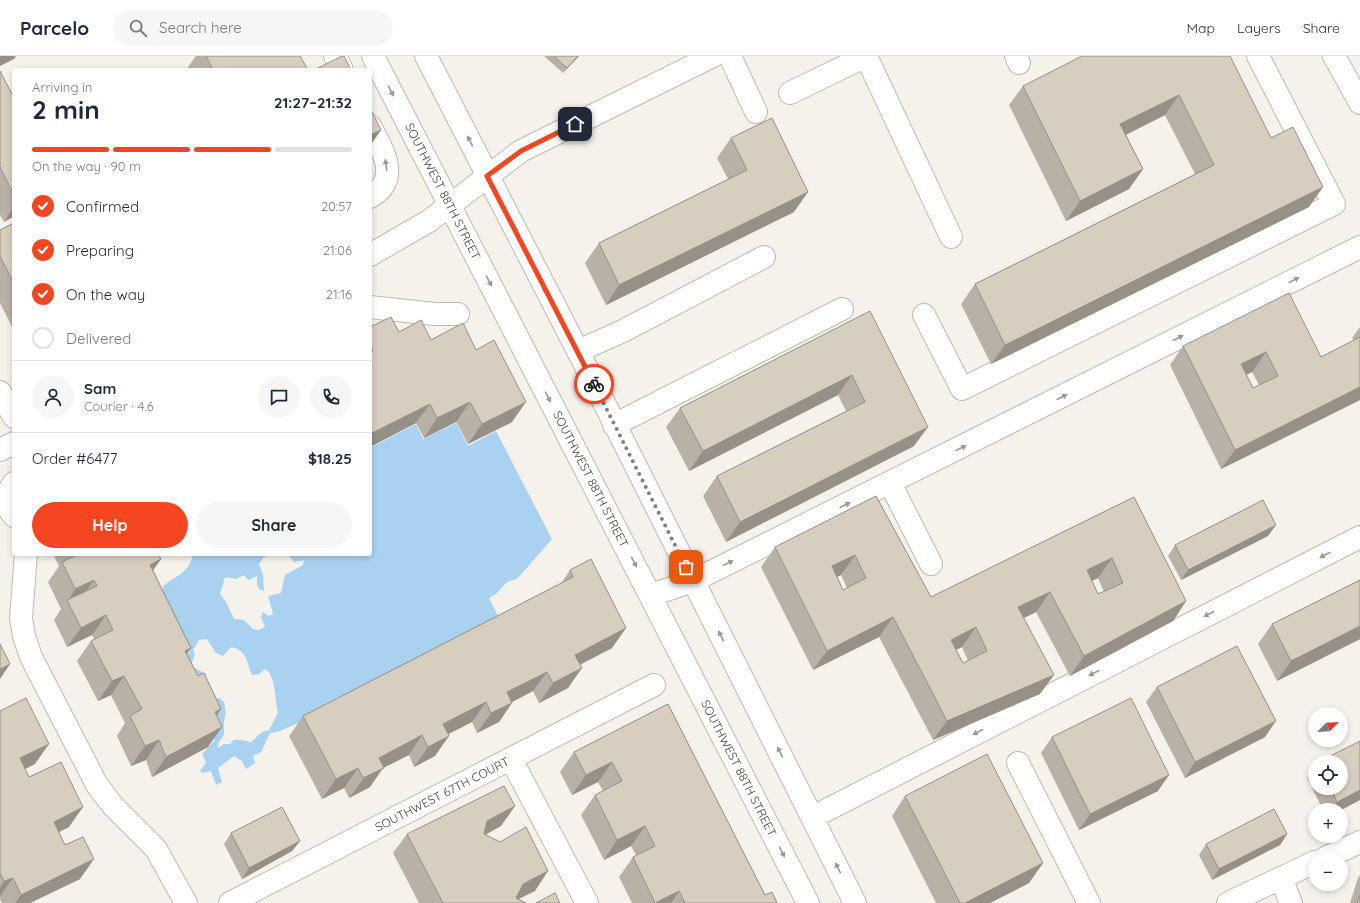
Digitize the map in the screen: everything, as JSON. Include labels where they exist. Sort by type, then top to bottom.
[{"type":"street","points":[[334,56],[341,68]]},
{"type":"street","name":"SOUTHWEST 88TH STREET","points":[[373,56],[808,903]]},
{"type":"street","points":[[426,56],[694,581],[855,903]]},
{"type":"street","points":[[372,254],[429,221],[521,151],[713,56]]},
{"type":"street","points":[[730,56],[756,112]]},
{"type":"street","points":[[790,93],[866,56],[951,237]]},
{"type":"street","points":[[924,315],[962,389],[1334,204],[1258,56]]},
{"type":"street","points":[[1334,56],[1360,103]]},
{"type":"street","points":[[372,130],[387,164],[387,177],[382,187],[372,195]]},
{"type":"street","points":[[651,595],[694,581],[1360,247]]},
{"type":"street","points":[[578,352],[764,257]]},
{"type":"street","points":[[372,307],[434,314],[458,314]]},
{"type":"street","points":[[614,425],[842,309]]},
{"type":"street","points":[[0,388],[12,382]]},
{"type":"street","points":[[0,392],[12,413]]},
{"type":"street","points":[[0,450],[12,444]]},
{"type":"street","points":[[890,483],[931,564]]},
{"type":"street","points":[[813,817],[1360,537]]},
{"type":"street","points":[[26,556],[21,618],[24,636],[31,657],[97,785],[113,806],[156,849],[186,903]]},
{"type":"street","name":"SOUTHWEST 67TH COURT","points":[[230,903],[654,685]]},
{"type":"street","points":[[511,759],[586,903]]},
{"type":"street","points":[[1018,763],[1089,903]]},
{"type":"street","points":[[1340,851],[1360,842]]},
{"type":"street","points":[[1240,900],[1308,865]]},
{"type":"street","points":[[1281,878],[1291,903]]},
{"type":"water","points":[[456,423],[468,446],[496,431],[552,539],[517,579],[507,582],[497,593],[489,598],[500,620],[298,723],[280,731],[270,733],[261,752],[253,756],[255,763],[246,769],[242,761],[234,756],[218,768],[222,782],[216,785],[211,771],[202,773],[200,771],[206,762],[202,754],[215,740],[175,660],[190,652],[169,611],[163,586],[185,570],[189,565],[192,556],[266,556],[259,564],[263,575],[264,591],[259,589],[257,585],[257,576],[248,580],[244,575],[236,579],[225,577],[220,594],[226,602],[234,619],[244,620],[253,629],[259,630],[265,627],[261,617],[263,612],[268,616],[273,614],[268,596],[281,593],[285,575],[303,565],[304,560],[294,562],[289,556],[372,556],[372,447],[416,424],[423,439]],"holes":[[[207,639],[216,653],[223,656],[231,647],[237,649],[246,657],[252,675],[259,674],[265,669],[269,672],[273,682],[278,713],[269,730],[262,732],[251,742],[234,740],[230,744],[224,744],[218,748],[219,742],[224,735],[224,721],[226,713],[224,702],[219,698],[207,701],[206,674],[191,666],[195,654],[193,650],[199,640]]]},
{"type":"building","points":[[206,56],[300,56],[307,68],[212,68]]},
{"type":"building","points":[[344,56],[350,68],[318,68]]},
{"type":"building","points":[[554,56],[578,56],[567,68]]},
{"type":"building","points":[[1082,56],[1230,56],[1271,138],[1293,127],[1323,187],[1005,345],[975,284],[1214,165],[1179,95],[1120,124],[1143,169],[1080,201],[1023,86]]},
{"type":"building","points":[[0,71],[12,94],[12,191],[0,167]]},
{"type":"building","points":[[372,112],[381,130],[372,134]]},
{"type":"building","points":[[772,118],[808,192],[619,285],[599,243],[747,170],[731,138]]},
{"type":"building","points":[[12,224],[12,280],[0,256],[0,230]]},
{"type":"building","points":[[1289,293],[1321,357],[1360,337],[1360,387],[1235,450],[1183,346]],"holes":[[[1266,352],[1278,376],[1253,388],[1241,364]]]},
{"type":"building","points":[[870,311],[928,427],[740,522],[717,476],[865,402],[852,375],[703,451],[680,408]]},
{"type":"building","points":[[391,317],[399,332],[421,320],[431,340],[463,323],[476,350],[494,340],[526,402],[482,424],[470,402],[437,418],[430,404],[372,433],[372,326]]},
{"type":"building","points":[[876,496],[931,597],[1134,497],[1186,601],[1084,656],[1050,592],[1018,607],[1054,675],[947,721],[893,617],[827,651],[775,547]],"holes":[[[855,555],[866,578],[843,590],[832,566]],[[1112,558],[1123,583],[1098,594],[1087,570]],[[976,627],[987,651],[963,663],[951,640]]]},
{"type":"building","points":[[1263,500],[1276,525],[1188,570],[1175,545]]},
{"type":"building","points":[[75,556],[159,556],[161,559],[150,565],[191,648],[185,651],[198,676],[204,673],[221,709],[215,712],[222,727],[166,757],[159,740],[145,746],[130,716],[142,709],[124,676],[112,681],[91,641],[113,630],[106,615],[81,628],[67,600],[97,586],[94,580],[75,589],[62,562]]},
{"type":"building","points":[[591,559],[626,628],[575,655],[582,668],[553,683],[547,672],[507,692],[512,703],[491,713],[486,702],[443,724],[449,736],[428,747],[422,735],[379,758],[384,768],[363,778],[358,768],[336,779],[303,716],[573,577],[570,570]]},
{"type":"building","points":[[1360,580],[1360,626],[1291,661],[1272,624]]},
{"type":"building","points":[[0,644],[10,664],[0,669]]},
{"type":"building","points":[[1237,646],[1276,721],[1195,762],[1157,687]]},
{"type":"building","points":[[26,698],[49,744],[20,758],[29,777],[61,762],[83,807],[54,822],[65,845],[83,837],[94,859],[21,895],[13,878],[4,881],[0,873],[0,711]]},
{"type":"building","points":[[1131,698],[1169,775],[1090,814],[1052,737]]},
{"type":"building","points":[[668,704],[765,895],[772,892],[777,903],[685,903],[679,891],[655,903],[633,857],[655,846],[645,826],[617,840],[595,795],[622,781],[612,762],[586,775],[574,752]]},
{"type":"building","points":[[1360,741],[1360,790],[1337,802],[1334,795],[1348,795],[1348,755],[1332,755]]},
{"type":"building","points":[[987,754],[1043,863],[965,903],[960,903],[905,796]]},
{"type":"building","points":[[504,786],[515,806],[487,821],[484,834],[500,842],[526,827],[548,871],[523,884],[516,898],[526,903],[443,903],[407,834]]},
{"type":"building","points":[[282,807],[300,841],[249,868],[231,833]]},
{"type":"building","points":[[1274,809],[1287,834],[1219,869],[1206,844]]},
{"type":"building","points":[[555,893],[560,903],[536,903]]},
{"type":"building","points":[[1360,895],[1360,903],[1357,903]]},
{"type":"way so far","points":[[594,384],[686,567]]},
{"type":"route","points":[[575,124],[521,151],[487,176],[594,384]]}]
